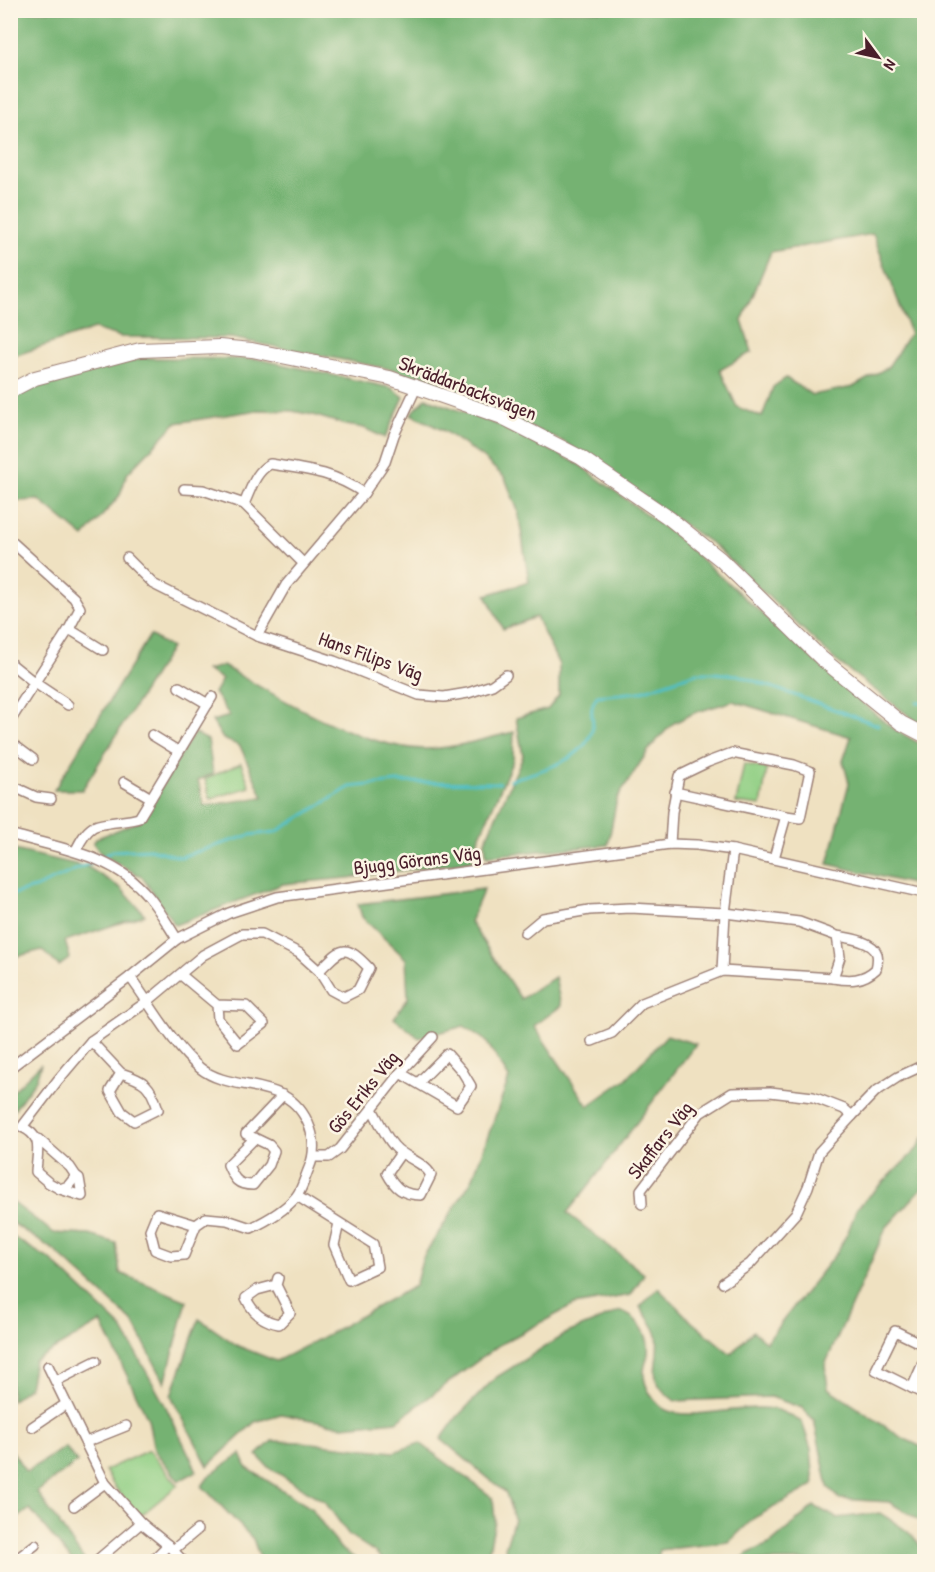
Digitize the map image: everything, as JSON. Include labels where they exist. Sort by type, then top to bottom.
[{"type":"street","name":"Skräddarbacksvägen","points":[[10,391],[35,378],[140,350],[219,347],[252,350],[390,378],[502,417],[580,457],[669,518],[720,559],[821,658],[901,723],[924,735]]},
{"type":"street","points":[[257,636],[286,585],[364,493],[385,462],[394,435],[416,388]]},
{"type":"street","points":[[244,504],[258,473],[270,464],[327,474],[343,480],[364,493]]},
{"type":"street","points":[[184,489],[203,490],[244,504],[303,563]]},
{"type":"street","points":[[10,540],[74,598],[80,608],[10,721]]},
{"type":"street","name":"Hans Filips Väg","points":[[127,558],[153,584],[257,636],[334,661],[419,695],[444,697],[468,693],[492,685],[506,675]]},
{"type":"street","points":[[69,629],[103,650]]},
{"type":"street","points":[[10,663],[68,705]]},
{"type":"street","points":[[76,850],[83,837],[94,826],[129,822],[139,818],[210,701],[179,687]]},
{"type":"street","points":[[152,735],[178,751]]},
{"type":"street","points":[[10,742],[33,759]]},
{"type":"street","points":[[670,844],[675,792],[679,776],[732,753],[794,765],[810,771],[800,818],[675,792]]},
{"type":"street","points":[[124,782],[151,798]]},
{"type":"street","points":[[10,785],[36,797],[51,799]]},
{"type":"street","points":[[774,858],[786,816]]},
{"type":"street","points":[[10,834],[76,850],[124,873],[148,896],[177,939],[10,1068]]},
{"type":"street","name":"Bjugg Görans Väg","points":[[177,939],[229,913],[277,897],[670,844],[733,850],[924,893]]},
{"type":"street","points":[[722,971],[725,913],[733,850]]},
{"type":"street","points":[[525,933],[543,918],[589,910],[630,909],[725,913],[799,921],[871,946],[877,954],[876,969],[867,978],[848,980],[722,971],[642,1003],[612,1033],[592,1041]]},
{"type":"street","points":[[38,1139],[36,1172],[60,1189],[82,1196],[79,1178],[70,1167],[33,1132],[22,1127],[92,1041],[148,1001],[203,956],[242,934],[262,934],[299,953],[319,971],[331,990],[344,997],[358,990],[369,968],[356,955],[348,951],[339,951],[319,971]]},
{"type":"street","points":[[833,978],[840,957],[837,936]]},
{"type":"street","points":[[181,975],[217,1005],[246,1006],[264,1024],[238,1044],[218,1019],[217,1005]]},
{"type":"street","name":"Gös Eriks Väg","points":[[130,977],[198,1067],[211,1076],[255,1085],[283,1095],[305,1115],[314,1139],[314,1157],[329,1157],[340,1149],[400,1073],[433,1037]]},
{"type":"street","points":[[92,1041],[121,1073],[143,1081],[153,1092],[158,1109],[134,1121],[122,1112],[110,1091],[121,1073]]},
{"type":"street","name":"Gös Eriks Väg","points":[[400,1073],[457,1106],[471,1086],[447,1054],[419,1082]]},
{"type":"street","points":[[723,1282],[750,1264],[796,1213],[808,1187],[819,1152],[852,1116],[875,1092],[898,1077],[924,1065]]},
{"type":"street","name":"Skaffars Väg","points":[[642,1204],[641,1190],[700,1113],[732,1093],[770,1092],[813,1097],[844,1109],[852,1116]]},
{"type":"street","points":[[255,1138],[228,1165],[232,1176],[243,1185],[253,1185],[269,1165],[274,1151],[269,1145],[255,1138],[246,1134],[283,1095]]},
{"type":"street","name":"Gös Eriks Väg","points":[[372,1109],[393,1145],[427,1168],[431,1175],[421,1195],[409,1195],[394,1186],[387,1173],[402,1153]]},
{"type":"street","points":[[196,1225],[157,1213],[150,1230],[155,1250],[171,1256],[184,1255],[196,1225],[206,1218],[251,1227],[271,1219],[297,1196],[314,1157]]},
{"type":"street","points":[[60,1189],[68,1186],[76,1176]]},
{"type":"street","points":[[297,1196],[373,1244],[377,1267],[349,1280],[334,1245],[339,1223]]},
{"type":"street","points":[[277,1281],[291,1313],[279,1324],[270,1322],[251,1310],[246,1298],[277,1281]]},
{"type":"street","points":[[924,1345],[895,1331],[876,1370],[924,1394]]},
{"type":"street","points":[[912,1388],[924,1360]]},
{"type":"street","points":[[56,1381],[96,1361]]},
{"type":"street","points":[[48,1366],[105,1483],[141,1523],[184,1562]]},
{"type":"street","points":[[32,1427],[66,1404]]},
{"type":"street","points":[[86,1442],[126,1426]]},
{"type":"street","points":[[74,1506],[105,1483]]},
{"type":"street","points":[[95,1562],[141,1523]]},
{"type":"street","points":[[152,1562],[198,1530]]},
{"type":"street","points":[[13,1562],[35,1545]]},
{"type":"green space","points":[[10,11],[924,11],[924,727],[835,660],[715,546],[564,442],[395,370],[231,338],[121,337],[94,329],[11,357]],"holes":[[[873,234],[910,333],[888,367],[853,387],[812,395],[786,378],[773,387],[762,417],[737,407],[720,370],[752,352],[742,321],[771,252]]]},
{"type":"green space","points":[[143,358],[258,359],[392,388],[404,397],[385,438],[364,428],[292,411],[258,410],[176,423],[127,474],[120,495],[84,537],[39,500],[19,501],[11,494],[11,402],[37,384]]},
{"type":"green space","points":[[426,398],[501,426],[577,463],[673,534],[892,728],[924,746],[924,887],[828,864],[849,783],[843,761],[851,737],[733,701],[694,713],[672,724],[650,748],[617,798],[608,845],[486,856],[485,841],[523,756],[516,718],[548,709],[559,695],[559,665],[536,617],[503,629],[486,595],[529,582],[518,511],[505,478],[483,458],[444,431],[411,414]]},
{"type":"green space","points":[[150,635],[171,648],[82,790],[54,790]]},
{"type":"green space","points":[[223,666],[320,719],[373,740],[399,746],[424,749],[447,747],[514,732],[513,760],[478,840],[472,861],[348,878],[283,884],[175,925],[142,877],[101,854],[93,843],[97,838],[140,821],[194,733],[208,740],[213,774],[198,780],[204,806],[263,797],[240,746],[223,739],[212,721],[230,716],[214,693],[222,679],[206,670]]},
{"type":"green space","points":[[241,763],[250,787],[210,799],[205,779]]},
{"type":"green space","points":[[744,764],[767,769],[761,806],[736,803]]},
{"type":"green space","points":[[10,849],[88,867],[121,888],[145,915],[65,941],[70,958],[59,966],[42,950],[11,958]]},
{"type":"green space","points":[[484,889],[470,922],[521,999],[555,977],[561,1006],[534,1026],[588,1106],[626,1079],[667,1035],[696,1044],[567,1213],[644,1274],[631,1295],[574,1305],[499,1345],[397,1421],[343,1426],[281,1414],[255,1422],[208,1466],[171,1396],[199,1319],[238,1346],[276,1361],[294,1352],[415,1286],[423,1257],[472,1180],[509,1078],[486,1041],[464,1026],[419,1038],[394,1018],[408,998],[406,959],[362,917],[358,904]]},
{"type":"green space","points":[[41,1064],[36,1080],[11,1114],[11,1093]]},
{"type":"green space","points":[[924,1136],[924,1186],[886,1228],[825,1365],[828,1388],[901,1437],[924,1448],[924,1523],[889,1502],[840,1499],[828,1487],[814,1420],[802,1408],[771,1397],[675,1401],[665,1393],[656,1378],[657,1336],[640,1307],[658,1288],[692,1322],[731,1354],[753,1331],[766,1342],[837,1252],[857,1208],[918,1148]]},
{"type":"green space","points":[[11,1201],[54,1233],[90,1235],[116,1243],[120,1273],[187,1301],[165,1383],[133,1322],[55,1251],[11,1222]]},
{"type":"green space","points":[[11,1236],[51,1260],[122,1328],[166,1407],[197,1471],[179,1481],[154,1450],[148,1419],[101,1322],[34,1361],[29,1387],[11,1401]]},
{"type":"green space","points":[[620,1311],[632,1317],[645,1333],[648,1354],[644,1370],[645,1383],[654,1399],[662,1407],[677,1413],[690,1414],[765,1408],[777,1410],[802,1422],[811,1449],[814,1485],[754,1518],[729,1542],[660,1550],[657,1561],[509,1561],[505,1548],[514,1519],[506,1493],[441,1439],[457,1417],[495,1378],[565,1334]]},
{"type":"green space","points":[[272,1441],[394,1452],[420,1443],[493,1498],[495,1521],[489,1550],[494,1561],[384,1561],[349,1535],[325,1502],[268,1467],[257,1455]]},
{"type":"green space","points":[[65,1447],[77,1462],[37,1492],[85,1561],[72,1561],[30,1509],[11,1523],[11,1449],[26,1472]]},
{"type":"green space","points":[[149,1450],[178,1485],[139,1517],[114,1486],[105,1470]]},
{"type":"green space","points":[[241,1454],[247,1468],[311,1508],[340,1548],[359,1561],[261,1561],[253,1539],[202,1486],[210,1475]]},
{"type":"green space","points":[[814,1506],[837,1518],[880,1513],[902,1527],[915,1539],[920,1545],[924,1561],[739,1561],[747,1554],[771,1543]]},
{"type":"waterway","points":[[510,780],[557,764],[579,751],[587,742],[592,731],[592,707],[597,696],[639,692],[696,673],[738,675],[878,725]]},
{"type":"waterway","points":[[917,702],[924,702]]},
{"type":"waterway","points":[[100,858],[113,851],[150,849],[180,857],[250,835],[276,832],[350,787],[397,782],[500,783]]},
{"type":"waterway","points":[[10,895],[35,888],[95,861]]}]
